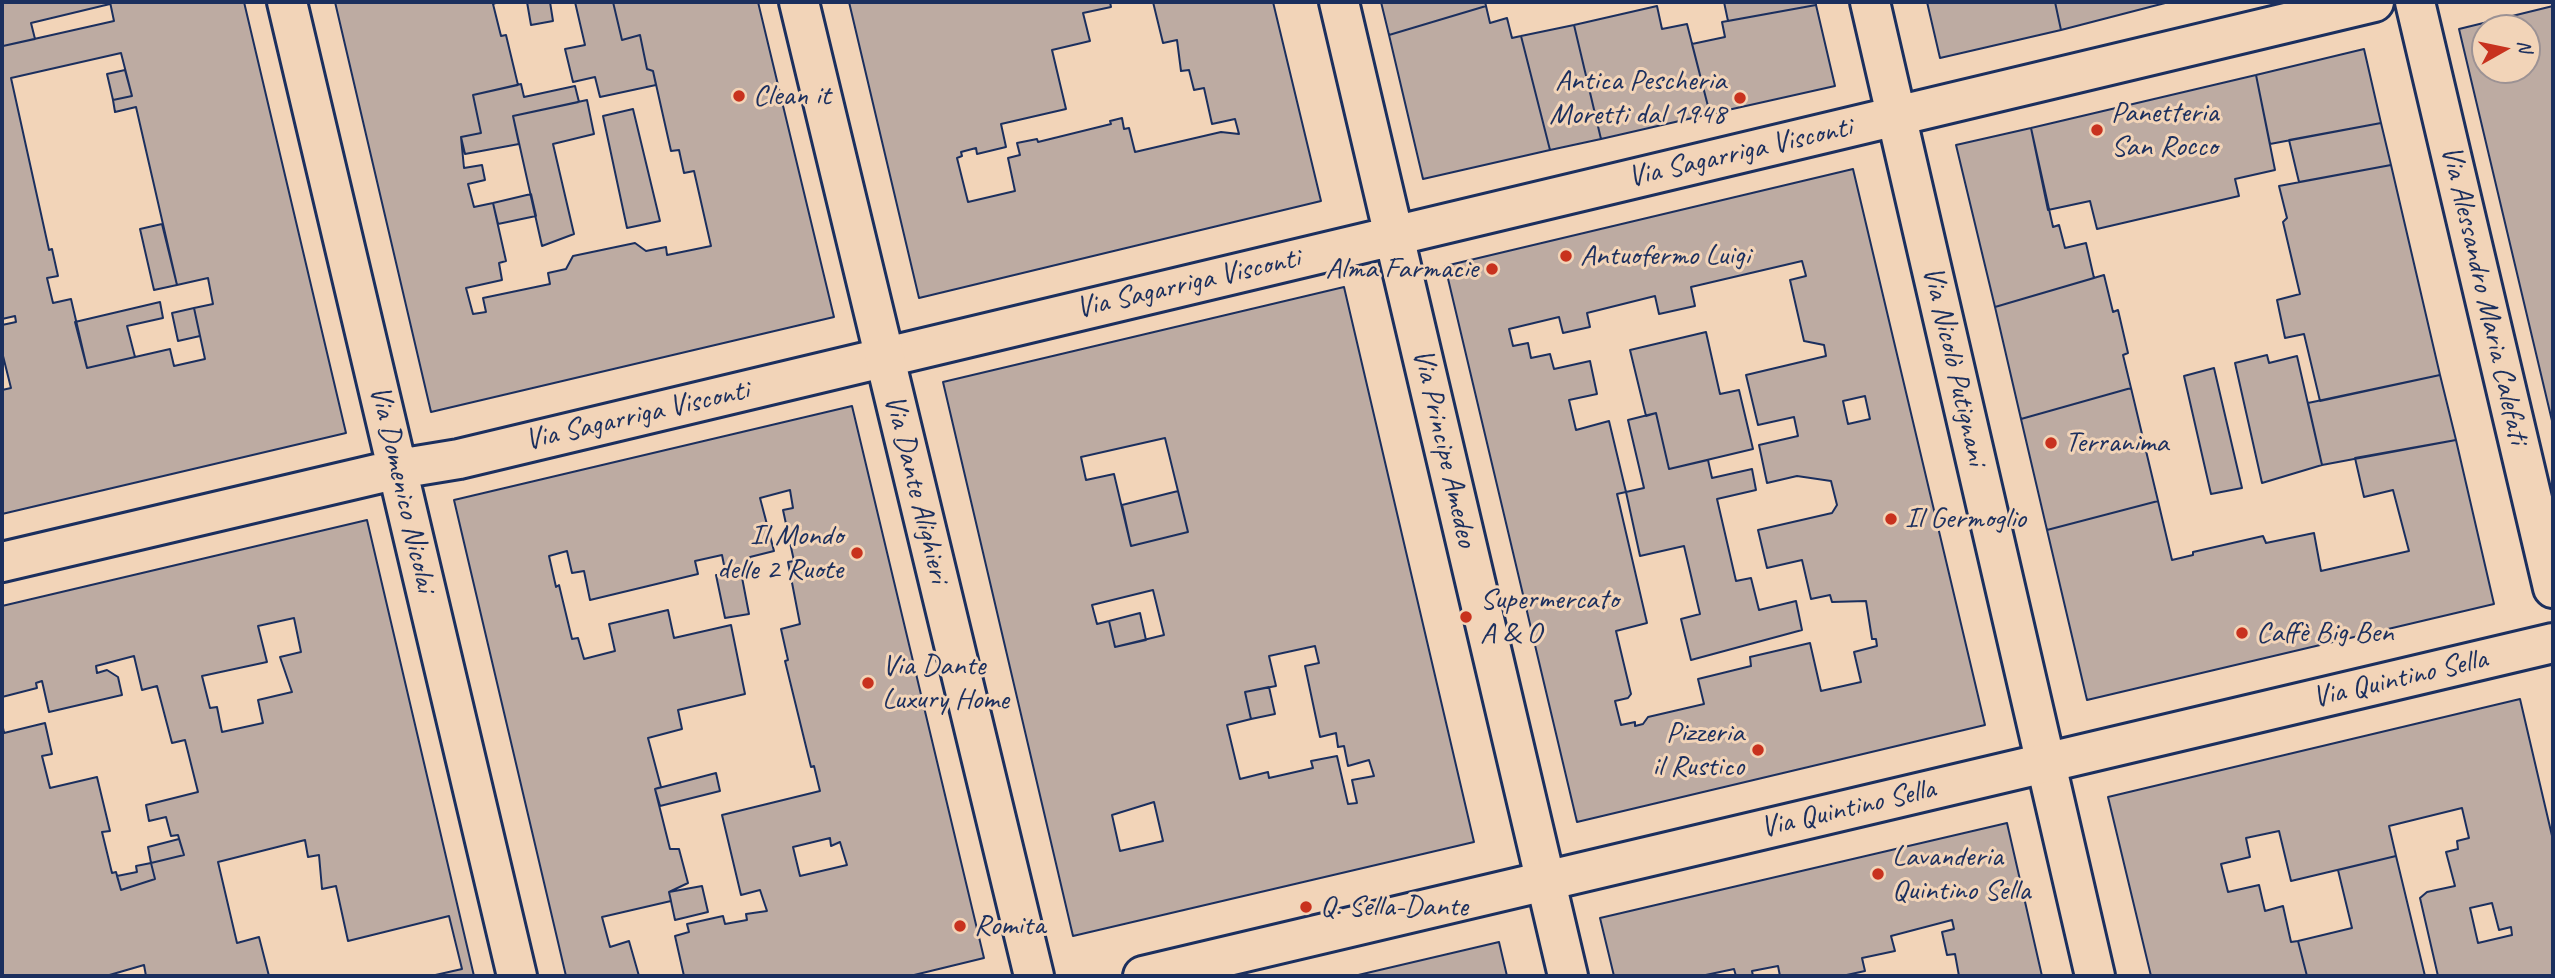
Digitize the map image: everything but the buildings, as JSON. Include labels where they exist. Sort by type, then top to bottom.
[{"type":"street","name":"Via Domenico Nicolai","points":[[287,2],[517,976]]},
{"type":"street","name":"Via Dante Alighieri","points":[[799,2],[1034,976]]},
{"type":"street","name":"Via Principe Amedeo","points":[[1339,2],[1568,976]]},
{"type":"street","name":"Via Nicolò Putignani","points":[[1870,2],[2095,976]]},
{"type":"street","name":"Via Sagarriga Visconti","points":[[2,562],[398,469],[459,458],[2374,2]]},
{"type":"street","name":"Via Alessandro Maria Calefati","points":[[2415,2],[2553,588]]},
{"type":"street","name":"Via Quintino Sella","points":[[1143,976],[2553,643]]},
{"type":"place","name":"Clean it","points":[[739,96]]},
{"type":"place","name":"Antica Pescheria Moretti dal 1948","points":[[1740,98]]},
{"type":"place","name":"Panetteria San Rocco","points":[[2097,130]]},
{"type":"place","name":"Antuofermo Luigi","points":[[1566,256]]},
{"type":"place","name":"Alma Farmacie","points":[[1492,269]]},
{"type":"place","name":"Terranima","points":[[2051,443]]},
{"type":"place","name":"Il Germoglio","points":[[1891,519]]},
{"type":"place","name":"Il Mondo delle 2 Ruote","points":[[857,553]]},
{"type":"place","name":"Supermercato A & O","points":[[1466,617]]},
{"type":"place","name":"Caffè Big Ben","points":[[2242,633]]},
{"type":"place","name":"Via Dante Luxury Home","points":[[868,683]]},
{"type":"place","name":"Pizzeria il Rustico","points":[[1758,750]]},
{"type":"place","name":"Lavanderia Quintino Sella","points":[[1878,874]]},
{"type":"place","name":"Q. Sella-Dante","points":[[1306,907]]},
{"type":"place","name":"Romita","points":[[960,926]]}]
